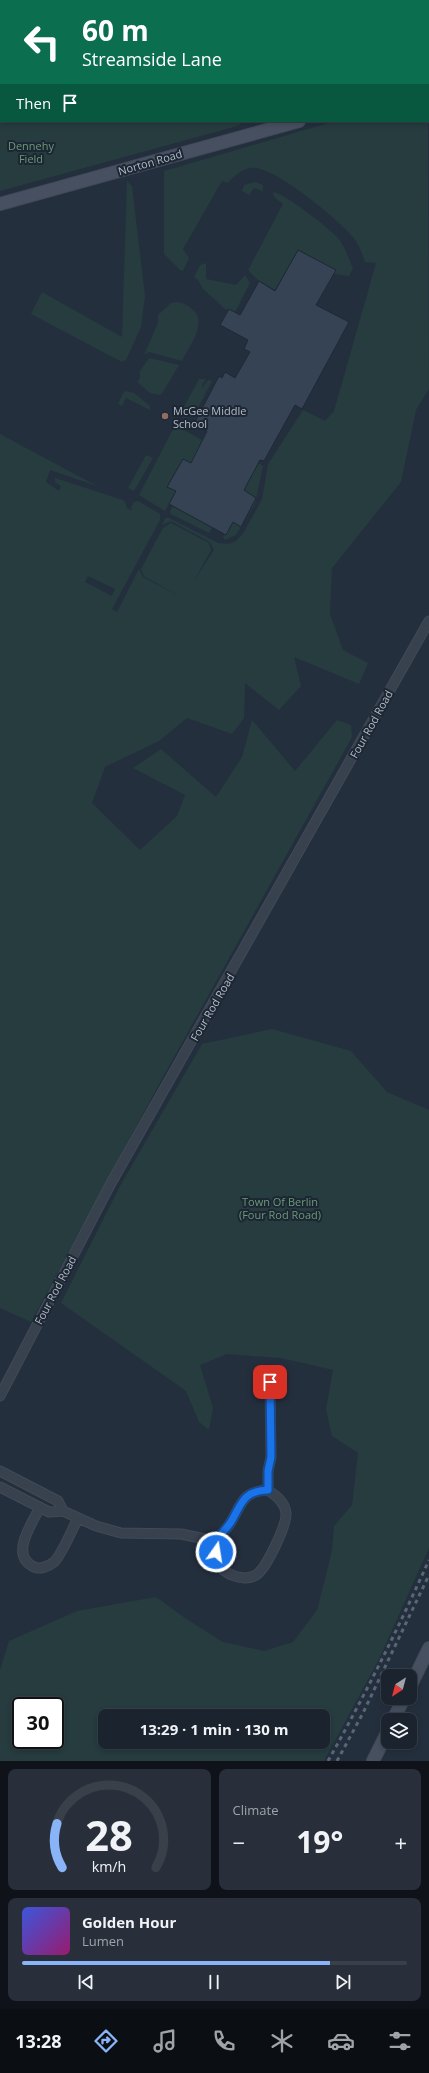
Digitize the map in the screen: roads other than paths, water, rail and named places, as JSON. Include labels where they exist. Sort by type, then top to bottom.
[{"type":"main road","name":"Norton Road","points":[[0,204],[295,122]]},
{"type":"main road","points":[[417,1672],[429,1648]]},
{"type":"main road","points":[[373,1761],[381,1745]]},
{"type":"street","name":"Four Rod Road","points":[[0,1396],[110,1185],[429,621]]},
{"type":"street","points":[[268,1490],[268,1471],[271,1457],[270,1382]]},
{"type":"street","points":[[0,1471],[58,1501],[63,1512]]},
{"type":"street","points":[[0,1487],[49,1512],[63,1512],[96,1526],[120,1533],[181,1534],[215,1542]]},
{"type":"street","points":[[257,1490],[268,1490],[282,1500],[286,1513],[285,1526],[266,1562],[256,1575],[243,1578],[230,1574],[218,1563],[215,1542],[230,1524],[244,1498],[257,1490]]},
{"type":"street","points":[[40,1507],[24,1538],[22,1551],[26,1562],[36,1568],[46,1567],[55,1561],[78,1518]]},
{"type":"railway","points":[[328,1761],[381,1662],[429,1560]]},
{"type":"railway","points":[[337,1761],[363,1713],[429,1575]]},
{"type":"place","name":"McGee Middle School","points":[[165,416]]},
{"type":"park label","name":"Dennehy Field","points":[[31,151]]},
{"type":"park label","name":"Town Of Berlin (Four Rod Road)","points":[[280,1207]]}]
